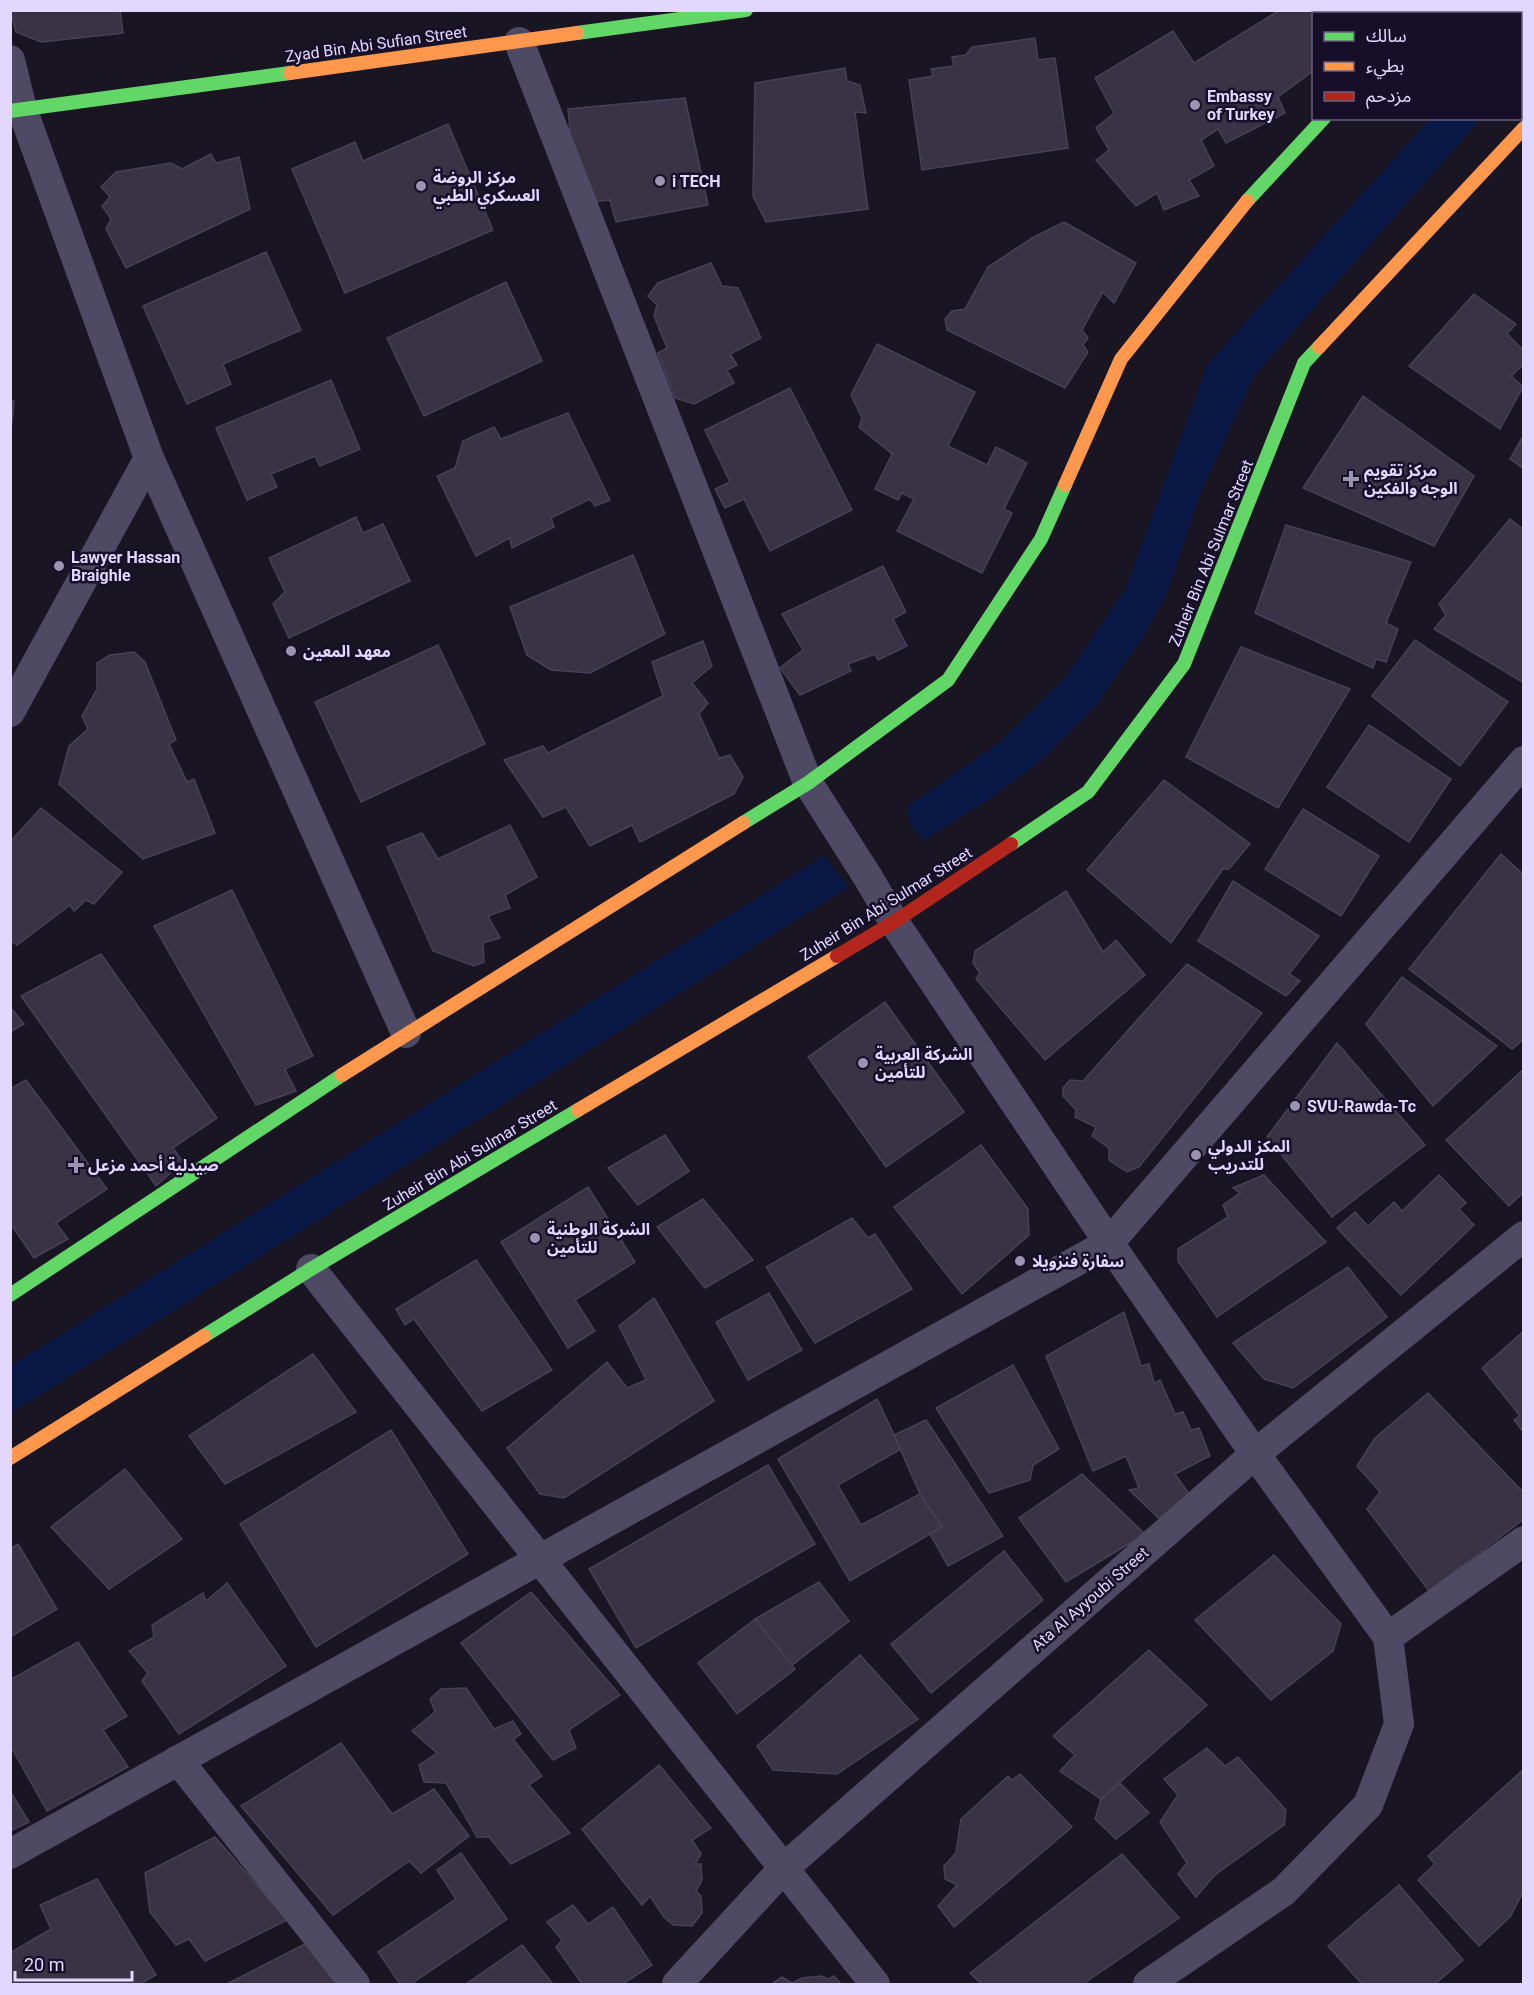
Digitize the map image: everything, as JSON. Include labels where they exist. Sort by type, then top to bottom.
[{"type":"street","name":"Zyad Bin Abi Sufian Street","points":[[16,110],[746,10]]},
{"type":"street","points":[[519,42],[808,783],[870,879],[894,922],[1109,1243],[1256,1454],[1388,1637],[1399,1724],[1368,1805],[1284,1891],[1148,1984]]},
{"type":"street","points":[[10,60],[16,110],[149,458],[406,1033]]},
{"type":"street","points":[[10,1295],[406,1033],[808,783],[948,680],[1041,539],[1121,359],[1253,194],[1322,120]]},
{"type":"street","name":"Zuheir Bin Abi Sulmar Street","points":[[10,1458],[311,1269],[894,922],[1088,792],[1184,664],[1304,363],[1524,128]]},
{"type":"street","points":[[10,712],[149,458]]},
{"type":"street","points":[[10,1854],[1109,1243],[1524,761]]},
{"type":"street","name":"Ata Al Ayyoubi Street","points":[[677,1984],[783,1869],[1256,1454],[1524,1236]]},
{"type":"street","points":[[311,1269],[874,1984]]},
{"type":"street","points":[[1388,1637],[1524,1541]]},
{"type":"street","points":[[178,1760],[355,1984]]},
{"type":"water","points":[[1429,120],[1480,120],[1254,376],[1201,492],[1167,593],[1143,637],[1096,706],[1041,761],[988,800],[924,840],[911,825],[906,808],[1000,742],[1066,677],[1126,588],[1208,364]]},
{"type":"water","points":[[824,856],[849,887],[11,1413],[11,1366]]},
{"type":"building","points":[[10,10],[120,10],[123,33],[41,42],[16,32]]},
{"type":"building","name":"Embassy of Turkey","points":[[1280,10],[1319,10],[1320,12],[1312,12],[1312,72],[1278,97],[1285,113],[1226,143],[1218,129],[1201,140],[1214,166],[1189,180],[1199,196],[1164,210],[1157,193],[1136,206],[1096,160],[1109,150],[1096,128],[1114,113],[1095,78],[1173,31],[1194,63]]},
{"type":"building","points":[[1035,38],[1038,60],[1055,58],[1068,148],[922,170],[909,80],[933,76],[931,69],[954,66],[952,57],[966,55],[972,47]]},
{"type":"building","points":[[845,68],[847,81],[860,85],[866,113],[855,112],[868,209],[766,222],[753,196],[755,83]]},
{"type":"building","points":[[685,98],[708,205],[616,222],[610,200],[581,203],[572,153],[568,109]]},
{"type":"building","points":[[448,124],[493,230],[345,293],[292,169],[355,142],[363,161]]},
{"type":"building","points":[[211,154],[216,163],[239,157],[250,209],[126,268],[106,229],[111,219],[102,206],[110,197],[101,187],[116,172],[171,163],[182,169]]},
{"type":"building","points":[[1064,222],[1136,263],[1114,303],[1103,292],[1082,330],[1088,338],[1083,345],[1088,352],[1065,388],[947,330],[945,319],[952,311],[965,309],[988,267],[1032,238]]},
{"type":"building","points":[[266,252],[301,330],[223,364],[231,384],[187,404],[143,306]]},
{"type":"building","points":[[711,263],[722,286],[738,288],[761,338],[730,354],[737,365],[727,370],[734,383],[694,404],[675,398],[658,353],[667,348],[654,316],[657,305],[648,296],[658,283]]},
{"type":"building","points":[[506,282],[542,361],[424,416],[387,338]]},
{"type":"building","points":[[1474,294],[1516,324],[1507,334],[1524,351],[1524,364],[1511,376],[1523,387],[1500,429],[1409,366]]},
{"type":"building","points":[[877,344],[975,392],[948,446],[987,465],[996,447],[1027,463],[1004,509],[1012,513],[982,573],[897,531],[914,499],[902,493],[898,500],[875,489],[892,454],[859,427],[862,418],[851,395]]},
{"type":"building","points":[[331,380],[360,449],[320,466],[315,456],[271,474],[277,487],[247,500],[216,428]]},
{"type":"building","points":[[790,388],[852,510],[770,551],[744,499],[725,508],[715,489],[730,482],[705,430]]},
{"type":"building","points":[[1363,396],[1474,476],[1434,546],[1303,488]]},
{"type":"building","points":[[10,401],[14,401],[10,441]]},
{"type":"building","points":[[568,413],[610,500],[595,506],[590,499],[551,518],[554,527],[512,548],[510,538],[476,556],[437,476],[455,468],[463,441],[494,427],[501,439]]},
{"type":"building","points":[[1524,434],[1524,469],[1510,459]]},
{"type":"building","points":[[356,517],[363,533],[383,524],[410,581],[289,638],[273,604],[285,592],[269,558]]},
{"type":"building","points":[[1510,519],[1524,530],[1524,683],[1434,629],[1446,615],[1439,604]]},
{"type":"building","points":[[1286,525],[1411,562],[1386,623],[1398,629],[1386,662],[1376,659],[1373,668],[1255,613]]},
{"type":"building","points":[[633,555],[665,634],[590,673],[551,670],[527,655],[510,607]]},
{"type":"building","points":[[883,566],[906,612],[893,619],[907,646],[878,660],[875,654],[848,664],[851,671],[800,695],[780,668],[803,650],[782,614]]},
{"type":"building","points":[[1415,640],[1508,702],[1460,766],[1372,696]]},
{"type":"building","points":[[703,641],[712,666],[692,683],[708,703],[699,714],[719,758],[730,755],[743,777],[734,794],[640,842],[632,825],[590,846],[566,807],[543,817],[504,760],[543,746],[548,753],[663,696],[652,662]]},
{"type":"building","points":[[438,645],[485,744],[361,802],[315,702]]},
{"type":"building","points":[[1241,647],[1350,689],[1278,808],[1186,757]]},
{"type":"building","points":[[134,652],[145,662],[176,740],[169,744],[187,782],[194,779],[215,833],[143,859],[59,784],[69,746],[88,729],[82,716],[97,689],[97,663],[110,655]]},
{"type":"building","points":[[1369,725],[1451,779],[1409,842],[1327,787]]},
{"type":"building","points":[[1164,780],[1250,844],[1229,869],[1223,869],[1171,943],[1087,870]]},
{"type":"building","points":[[41,808],[122,872],[94,904],[86,900],[74,911],[70,905],[17,945],[10,940],[10,842]]},
{"type":"building","points":[[1303,809],[1379,856],[1341,916],[1265,869]]},
{"type":"building","points":[[510,825],[537,877],[505,895],[510,908],[488,916],[500,938],[483,943],[484,962],[474,966],[433,951],[387,847],[422,833],[438,859]]},
{"type":"building","points":[[1501,854],[1524,875],[1524,1039],[1512,1049],[1409,969]]},
{"type":"building","points":[[1233,881],[1319,936],[1289,974],[1300,981],[1286,996],[1198,941]]},
{"type":"building","points":[[232,890],[313,1056],[285,1069],[296,1091],[256,1105],[154,926]]},
{"type":"building","points":[[1066,891],[1103,952],[1116,940],[1145,975],[1045,1060],[976,979],[980,973],[973,963],[975,951]]},
{"type":"building","points":[[101,954],[217,1118],[173,1148],[183,1162],[156,1186],[21,996]]},
{"type":"building","points":[[1187,964],[1262,1013],[1139,1167],[1127,1172],[1109,1160],[1109,1148],[1092,1136],[1096,1127],[1075,1117],[1076,1110],[1063,1096],[1063,1088],[1070,1080],[1083,1081]]},
{"type":"building","points":[[1402,977],[1497,1046],[1433,1106],[1366,1024]]},
{"type":"building","points":[[885,1002],[964,1112],[886,1167],[808,1057]]},
{"type":"building","points":[[10,1007],[24,1024],[10,1032]]},
{"type":"building","points":[[1337,1043],[1425,1145],[1332,1217],[1267,1137]]},
{"type":"building","points":[[1524,1069],[1524,1192],[1509,1206],[1446,1140]]},
{"type":"building","points":[[26,1080],[107,1189],[56,1223],[68,1239],[34,1258],[10,1223],[10,1089]]},
{"type":"building","points":[[665,1135],[689,1171],[638,1205],[608,1168]]},
{"type":"building","points":[[981,1145],[1028,1209],[1029,1235],[962,1294],[894,1207]]},
{"type":"building","points":[[1264,1175],[1326,1242],[1217,1317],[1178,1261],[1178,1249],[1228,1217],[1223,1205],[1240,1193],[1233,1188]]},
{"type":"building","points":[[1439,1175],[1466,1203],[1459,1209],[1474,1225],[1401,1295],[1337,1228],[1355,1212],[1368,1226],[1394,1202],[1402,1211]]},
{"type":"building","points":[[588,1187],[635,1262],[575,1300],[595,1331],[568,1348],[501,1242]]},
{"type":"building","points":[[703,1199],[753,1260],[705,1288],[657,1227]]},
{"type":"building","points":[[852,1218],[868,1238],[875,1234],[912,1289],[815,1343],[766,1267]]},
{"type":"building","points":[[476,1260],[552,1370],[482,1411],[414,1319],[405,1325],[396,1309]]},
{"type":"building","points":[[1348,1267],[1387,1317],[1293,1388],[1264,1379],[1233,1343]]},
{"type":"building","points":[[769,1293],[802,1350],[748,1380],[716,1322]]},
{"type":"building","points":[[654,1298],[714,1401],[564,1498],[540,1494],[507,1448],[607,1362],[627,1388],[646,1380],[619,1326]]},
{"type":"building","points":[[1124,1312],[1141,1366],[1149,1364],[1154,1383],[1160,1380],[1175,1414],[1183,1412],[1191,1430],[1199,1428],[1210,1456],[1175,1474],[1194,1501],[1165,1524],[1129,1490],[1139,1488],[1126,1456],[1093,1471],[1046,1356]]},
{"type":"building","points":[[1524,1331],[1524,1433],[1514,1420],[1520,1416],[1482,1368]]},
{"type":"building","points":[[313,1354],[356,1412],[225,1484],[189,1436]]},
{"type":"building","points":[[1013,1365],[1059,1449],[1033,1465],[1030,1480],[989,1493],[936,1408]]},
{"type":"building","points":[[1428,1393],[1524,1493],[1524,1519],[1429,1591],[1367,1509],[1380,1492],[1357,1466],[1375,1438]]},
{"type":"building","points":[[877,1399],[901,1449],[838,1485],[861,1525],[920,1494],[942,1527],[850,1581],[778,1459]]},
{"type":"building","points":[[926,1420],[1003,1536],[948,1566],[930,1534],[942,1527],[920,1494],[894,1435]]},
{"type":"building","points":[[391,1430],[468,1554],[316,1647],[240,1524]]},
{"type":"building","points":[[768,1465],[815,1544],[636,1648],[589,1569]]},
{"type":"building","points":[[125,1469],[182,1539],[109,1589],[51,1527]]},
{"type":"building","points":[[1082,1474],[1145,1534],[1066,1582],[1019,1518]]},
{"type":"building","points":[[18,1544],[57,1609],[10,1637],[10,1549]]},
{"type":"building","points":[[1004,1551],[1043,1600],[931,1693],[891,1644]]},
{"type":"building","points":[[1274,1555],[1341,1624],[1333,1651],[1271,1700],[1195,1620]]},
{"type":"building","points":[[819,1582],[849,1621],[791,1666],[755,1619]]},
{"type":"building","points":[[227,1583],[286,1666],[179,1734],[142,1681],[148,1673],[129,1651],[154,1637],[152,1625],[203,1593],[206,1601]]},
{"type":"building","points":[[531,1592],[620,1695],[569,1730],[576,1748],[553,1760],[461,1643]]},
{"type":"building","points":[[755,1619],[795,1669],[737,1714],[698,1663]]},
{"type":"building","points":[[78,1642],[127,1716],[103,1730],[128,1767],[47,1811],[10,1745],[10,1680]]},
{"type":"building","points":[[1149,1650],[1207,1705],[1101,1799],[1060,1771],[1075,1755],[1053,1736]]},
{"type":"building","points":[[860,1655],[918,1719],[837,1774],[773,1770],[757,1746]]},
{"type":"building","points":[[466,1688],[494,1729],[513,1721],[521,1734],[513,1739],[542,1776],[529,1785],[570,1833],[511,1864],[489,1837],[477,1837],[446,1783],[424,1782],[419,1765],[437,1753],[412,1731],[435,1712],[430,1699],[441,1689]]},
{"type":"building","points":[[341,1743],[392,1814],[434,1789],[469,1836],[421,1873],[409,1861],[333,1915],[241,1806]]},
{"type":"building","points":[[1207,1748],[1225,1766],[1238,1757],[1286,1810],[1284,1825],[1215,1875],[1196,1897],[1178,1874],[1187,1863],[1160,1822],[1178,1795],[1164,1779]]},
{"type":"building","points":[[659,1765],[711,1828],[692,1840],[701,1854],[695,1864],[701,1864],[702,1880],[696,1891],[701,1896],[702,1913],[692,1926],[673,1925],[664,1917],[650,1896],[642,1905],[582,1829]]},
{"type":"building","points":[[1524,1769],[1524,1890],[1510,1917],[1479,1946],[1418,1880],[1435,1864],[1428,1856]]},
{"type":"building","points":[[1020,1774],[1072,1827],[954,1927],[938,1906],[957,1885],[945,1879],[944,1866],[956,1853],[961,1819],[1008,1776],[1012,1780]]},
{"type":"building","points":[[1120,1783],[1149,1813],[1116,1839],[1095,1819],[1101,1799]]},
{"type":"building","points":[[10,1791],[29,1822],[10,1831]]},
{"type":"building","points":[[215,1837],[287,1920],[205,1961],[189,1939],[176,1945],[150,1912],[145,1873]]},
{"type":"building","points":[[461,1853],[507,1919],[411,1984],[400,1984],[378,1952],[456,1899],[437,1870]]},
{"type":"building","points":[[1122,1854],[1179,1918],[1083,1984],[981,1984],[970,1973]]},
{"type":"building","points":[[97,1879],[156,1975],[140,1984],[10,1984],[10,1953],[51,1929],[40,1905]]},
{"type":"building","points":[[1399,1885],[1463,1960],[1435,1984],[1362,1984],[1328,1946]]},
{"type":"building","points":[[573,1905],[588,1924],[613,1907],[652,1965],[623,1984],[582,1984],[556,1947],[562,1940],[547,1922]]},
{"type":"building","points":[[307,1943],[341,1984],[227,1984]]},
{"type":"building","points":[[522,1945],[553,1984],[466,1984]]},
{"type":"building","points":[[821,1976],[828,1979],[834,1976],[841,1984],[772,1984],[782,1977],[792,1983],[802,1978]]},
{"type":"traffic: fast","points":[[577,33],[746,10]]},
{"type":"traffic: fast","points":[[10,111],[290,73]]},
{"type":"traffic: fast","points":[[1247,201],[1322,120]]},
{"type":"traffic: fast","points":[[1011,844],[1088,792],[1184,664],[1304,363],[1319,347]]},
{"type":"traffic: fast","points":[[743,823],[808,783],[948,680],[1041,539],[1065,485]]},
{"type":"traffic: fast","points":[[10,1295],[342,1075]]},
{"type":"traffic: fast","points":[[204,1336],[311,1269],[578,1110]]},
{"type":"traffic: slow","points":[[290,73],[577,33]]},
{"type":"traffic: slow","points":[[1319,347],[1524,128]]},
{"type":"traffic: slow","points":[[1065,485],[1121,359],[1247,201]]},
{"type":"traffic: slow","points":[[342,1075],[743,823]]},
{"type":"traffic: slow","points":[[578,1110],[837,956]]},
{"type":"traffic: slow","points":[[10,1458],[204,1336]]},
{"type":"traffic: jam","points":[[837,956],[894,922],[1011,844]]},
{"type":"place","name":"Embassy of Turkey","points":[[1195,105]]},
{"type":"place","name":"i TECH","points":[[660,181]]},
{"type":"place","name":"مركز الروضة العسكري الطبي","points":[[421,186]]},
{"type":"place","name":"مركز تقويم الوجه والفكين","points":[[1351,479]]},
{"type":"place","name":"Lawyer Hassan Braighle","points":[[59,566]]},
{"type":"place","name":"معهد المعين","points":[[291,651]]},
{"type":"place","name":"الشركة العربية للتأمين","points":[[863,1063]]},
{"type":"place","name":"SVU-Rawda-Tc","points":[[1295,1106]]},
{"type":"place","name":"المكز الدولي للتدريب","points":[[1196,1155]]},
{"type":"place","name":"صيدلية أحمد مزعل","points":[[76,1165]]},
{"type":"place","name":"الشركة الوطنية للتأمين","points":[[535,1238]]},
{"type":"place","name":"سفارة فنزويلا","points":[[1020,1261]]}]
